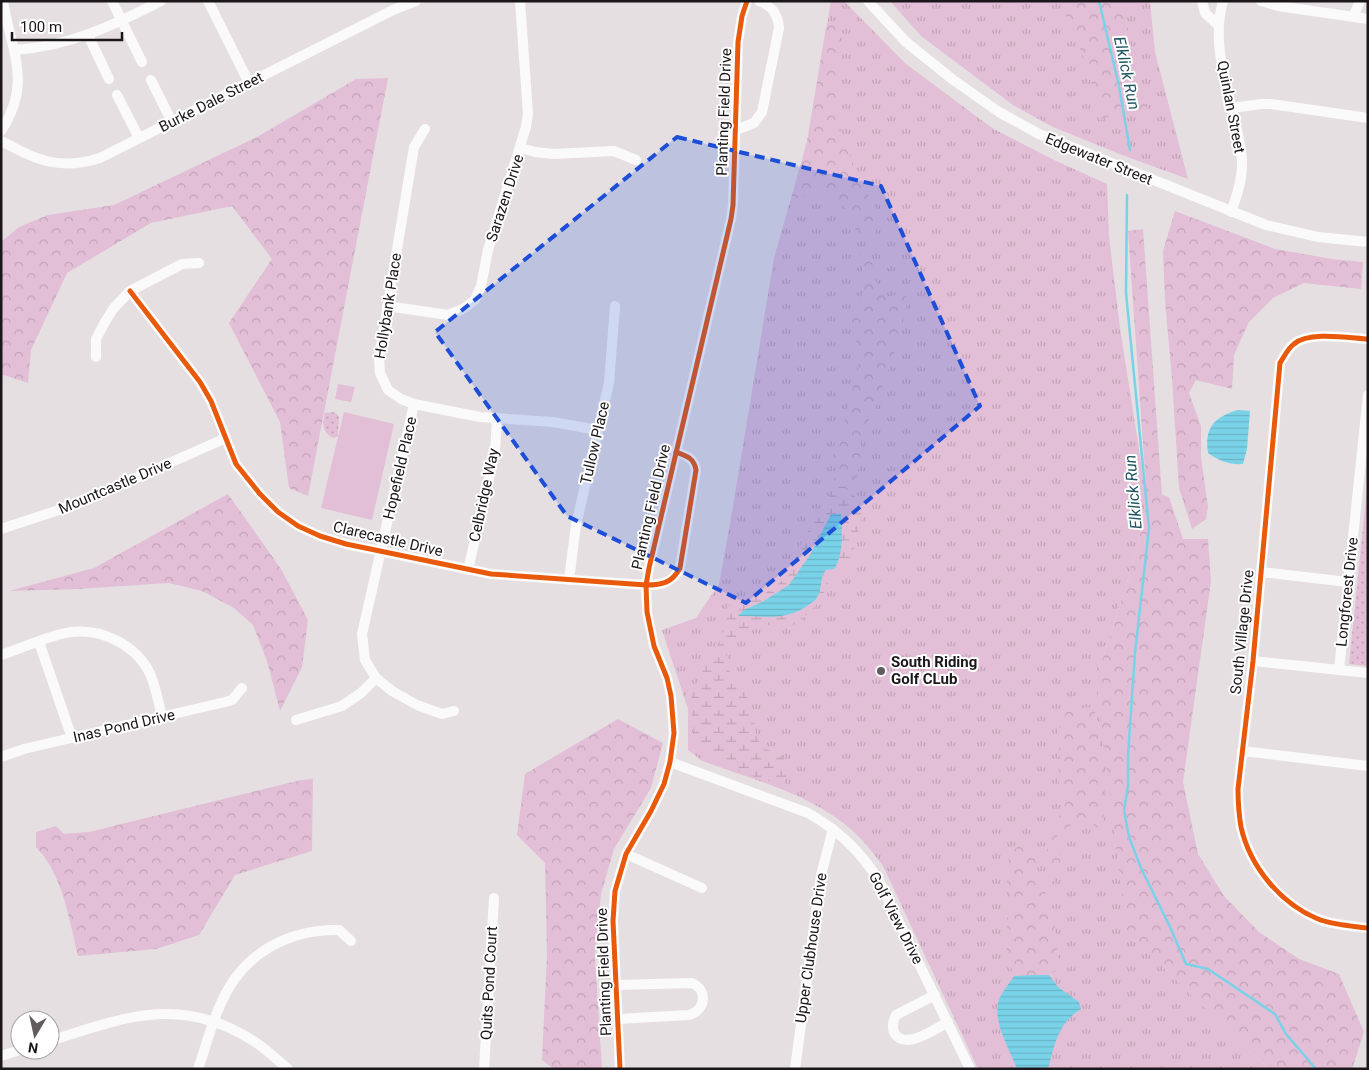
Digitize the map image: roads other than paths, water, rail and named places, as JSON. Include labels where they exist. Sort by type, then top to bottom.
[{"type":"street","points":[[1,131],[10,117],[17,91],[18,77],[15,50],[3,1]]},
{"type":"street","points":[[112,1],[142,62]]},
{"type":"street","points":[[15,50],[50,46],[88,35],[161,1]]},
{"type":"street","points":[[208,1],[249,83]]},
{"type":"street","name":"Burke Dale Street","points":[[1,141],[40,160],[51,163],[69,164],[100,158],[249,83],[391,5],[416,1]]},
{"type":"street","name":"Sarazen Drive","points":[[387,306],[448,315],[463,309],[475,300],[481,286],[490,243],[521,148],[528,114],[520,1]]},
{"type":"street","name":"Planting Field Drive","points":[[620,1069],[614,906],[619,876],[626,854],[658,798],[670,762],[674,733],[671,696],[667,678],[650,629],[646,585],[732,218],[738,42],[742,16],[747,1]]},
{"type":"street","points":[[736,130],[754,123],[762,112],[779,28],[772,9],[758,1]]},
{"type":"street","name":"Edgewater Street","points":[[868,1],[906,42],[952,79],[999,112],[1057,142],[1266,225],[1294,233],[1368,242]]},
{"type":"street","points":[[1202,1],[1205,13],[1218,25]]},
{"type":"street","name":"Quinlan Street","points":[[1223,1],[1218,25],[1219,50],[1242,163],[1238,193],[1231,212]]},
{"type":"street","points":[[1261,1],[1278,6],[1368,20]]},
{"type":"street","points":[[1353,17],[1360,1]]},
{"type":"street","points":[[88,35],[109,79]]},
{"type":"street","points":[[151,80],[172,122]]},
{"type":"street","points":[[117,95],[139,138]]},
{"type":"street","points":[[1232,108],[1271,104],[1368,118]]},
{"type":"street","name":"Hollybank Place","points":[[425,129],[414,147],[379,358],[380,373],[388,390],[393,395],[414,404],[473,416],[552,422],[597,430]]},
{"type":"street","points":[[521,148],[544,154],[614,151],[636,160]]},
{"type":"street","points":[[96,357],[96,339],[113,309],[130,291],[182,264],[199,263]]},
{"type":"street","name":"Clarecastle Drive","points":[[130,291],[200,382],[211,401],[236,464],[260,494],[278,512],[298,526],[320,536],[346,544],[491,574],[646,585],[666,583],[676,575],[681,564],[696,470],[692,459],[676,452]]},
{"type":"street","name":"Tullow Place","points":[[569,580],[576,525],[609,383],[615,306]]},
{"type":"street","name":"South Village Drive","points":[[1368,339],[1318,336],[1304,339],[1294,343],[1280,363],[1253,661],[1238,789],[1238,809],[1247,844],[1262,872],[1275,890],[1298,908],[1319,919],[1368,928]]},
{"type":"street","name":"Longforest Drive","points":[[1339,670],[1368,395]]},
{"type":"street","name":"Hopefield Place","points":[[414,404],[362,634],[365,660],[376,678],[392,691],[416,705],[442,714],[454,711]]},
{"type":"street","name":"Celbridge Way","points":[[468,570],[495,452],[497,419]]},
{"type":"street","name":"Mountcastle Drive","points":[[1,529],[77,504],[226,438]]},
{"type":"street","points":[[1261,572],[1348,582]]},
{"type":"street","points":[[1,655],[64,633],[101,634],[123,643],[140,659],[148,670],[153,683],[162,717]]},
{"type":"street","points":[[40,642],[72,738]]},
{"type":"street","points":[[1253,661],[1368,673]]},
{"type":"street","points":[[296,720],[342,706],[361,693],[376,678]]},
{"type":"street","name":"Inas Pond Drive","points":[[1,757],[13,752],[232,700],[242,688]]},
{"type":"street","points":[[1242,751],[1368,766]]},
{"type":"street","name":"Golf View Drive","points":[[670,762],[808,813],[833,829],[859,852],[878,879],[970,1069]]},
{"type":"street","name":"Upper Clubhouse Drive","points":[[795,1069],[821,876],[833,829]]},
{"type":"street","points":[[626,854],[702,888]]},
{"type":"street","name":"Quits Pond Court","points":[[484,1069],[494,898]]},
{"type":"street","points":[[198,1069],[222,1000],[236,976],[246,965],[270,946],[298,934],[339,930],[351,941]]},
{"type":"street","points":[[616,985],[692,983],[700,988],[704,998],[698,1011],[690,1016],[618,1019]]},
{"type":"street","points":[[934,995],[896,1015],[893,1024],[895,1033],[903,1040],[912,1040],[948,1022]]},
{"type":"street","points":[[60,1038],[112,1021],[146,1014],[184,1015],[214,1022],[239,1032],[254,1041],[288,1069]]},
{"type":"water","points":[[1238,410],[1250,411],[1247,449],[1243,464],[1229,463],[1216,458],[1208,453],[1207,444],[1209,430],[1212,425],[1223,416]]},
{"type":"water","points":[[831,514],[841,514],[841,550],[834,569],[826,570],[824,573],[820,592],[815,600],[799,611],[782,616],[738,616],[744,610],[762,602],[789,585],[810,555]]},
{"type":"water","points":[[1049,975],[1058,987],[1079,1002],[1081,1009],[1068,1020],[1059,1033],[1049,1066],[1046,1069],[1017,1069],[1000,1029],[997,1012],[998,1004],[1002,993],[1014,976]]},
{"type":"waterway","name":"Elklick Run","points":[[1099,1],[1119,86],[1130,150]]},
{"type":"waterway","name":"Elklick Run","points":[[1127,195],[1126,293],[1149,528],[1135,653],[1128,755],[1128,786],[1124,810],[1129,837],[1141,868],[1186,964],[1208,969],[1275,1014],[1286,1034],[1316,1069]]},
{"type":"place","name":"South Riding Golf CLub","points":[[881,671]]}]
